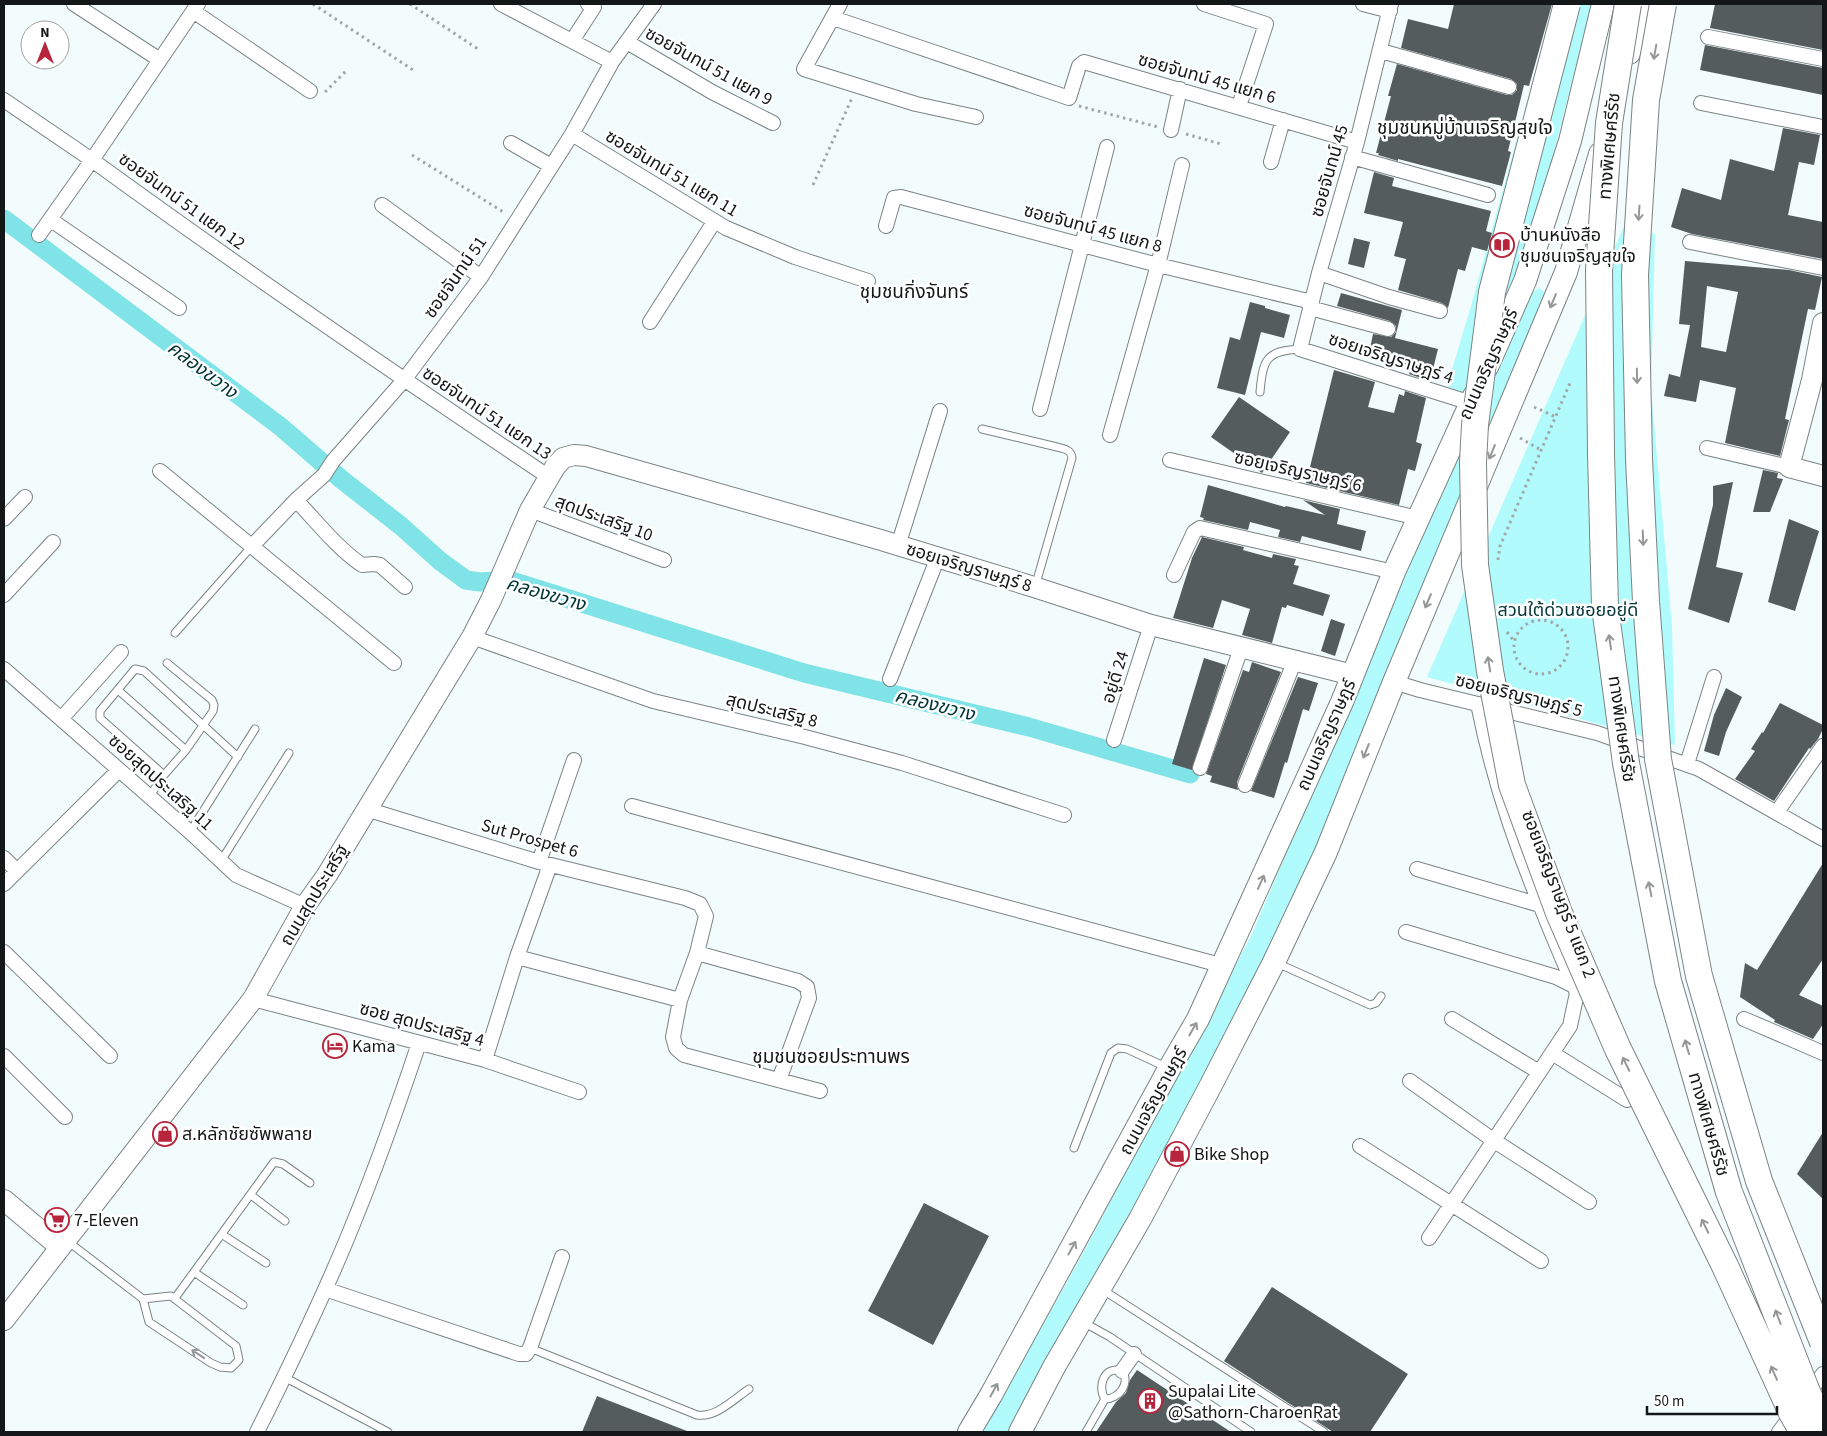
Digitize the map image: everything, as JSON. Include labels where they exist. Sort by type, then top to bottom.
[{"type":"highway","points":[[1567,4],[1492,292],[1475,425],[1473,462],[1475,565],[1490,671],[1512,785],[1559,914],[1618,1049],[1725,1266],[1792,1413],[1803,1432]]},
{"type":"highway","name":"ทางพิเศษศรีรัช","points":[[1628,4],[1609,123],[1600,270],[1601,454],[1605,607],[1625,754],[1668,981],[1727,1183],[1807,1392],[1823,1426]]},
{"type":"highway","name":"ทางพิเศษศรีรัช","points":[[1663,4],[1646,100],[1635,274],[1639,459],[1646,601],[1658,759],[1699,976],[1759,1182],[1823,1342]]},
{"type":"main road","name":"ถนนเจริญราษฎร์","points":[[969,1432],[1080,1235],[1198,1019],[1224,966],[1342,702],[1394,572],[1525,282],[1570,141],[1603,4]]},
{"type":"main road","name":"ถนนเจริญราษฎร์","points":[[1020,1432],[1054,1366],[1140,1219],[1274,962],[1326,852],[1394,682],[1566,272],[1644,4]]},
{"type":"main road","points":[[1531,262],[1566,272]]},
{"type":"street","points":[[74,4],[160,60]]},
{"type":"street","points":[[501,4],[612,62]]},
{"type":"street","points":[[572,41],[594,7],[588,4]]},
{"type":"street","name":"ซอยจันทน์ 51","points":[[252,546],[296,500],[324,475],[404,380],[481,276],[572,134],[612,62],[654,4]]},
{"type":"street","points":[[840,4],[804,69],[916,104],[976,117]]},
{"type":"street","points":[[1204,4],[1266,24],[1239,106]]},
{"type":"street","points":[[1363,4],[1390,8]]},
{"type":"street","points":[[195,8],[310,91]]},
{"type":"street","name":"ซอยจันทน์ 51 แยก 12","points":[[195,8],[92,160],[404,380]]},
{"type":"street","name":"ซอยจันทน์ 45","points":[[1300,348],[1319,273],[1357,142],[1390,8]]},
{"type":"street","points":[[833,18],[1069,98]]},
{"type":"street","points":[[1708,36],[1823,59]]},
{"type":"street","name":"ซอยจันทน์ 51 แยก 9","points":[[627,42],[712,92],[773,123]]},
{"type":"street","points":[[1380,51],[1509,87]]},
{"type":"street","name":"ซอยจันทน์ 45 แยก 6","points":[[1069,98],[1079,66],[1084,62],[1357,142]]},
{"type":"street","points":[[1171,130],[1180,89]]},
{"type":"street","points":[[4,100],[92,160],[39,235]]},
{"type":"street","points":[[1701,103],[1823,127]]},
{"type":"street","points":[[1271,162],[1283,120]]},
{"type":"street","name":"ซอยจันทน์ 51 แยก 11","points":[[572,134],[714,222],[795,257],[868,282]]},
{"type":"street","points":[[511,143],[551,166]]},
{"type":"street","points":[[1040,409],[1107,147]]},
{"type":"street","points":[[1352,157],[1488,195]]},
{"type":"street","points":[[1110,435],[1158,265],[1182,165]]},
{"type":"street","name":"ซอยจันทน์ 45 แยก 8","points":[[886,226],[894,198],[901,196],[1311,305],[1388,329]]},
{"type":"street","points":[[382,205],[481,276]]},
{"type":"street","points":[[51,220],[179,308]]},
{"type":"street","points":[[650,322],[714,222]]},
{"type":"street","points":[[1690,242],[1823,268]]},
{"type":"street","points":[[1319,273],[1389,297],[1440,311]]},
{"type":"street","points":[[1789,466],[1818,381],[1823,323]]},
{"type":"street","name":"ซอยเจริญราษฎร์ 4","points":[[1300,348],[1471,403]]},
{"type":"street","name":"ซอยจันทน์ 51 แยก 13","points":[[404,380],[549,477]]},
{"type":"street","points":[[898,546],[940,411]]},
{"type":"street","points":[[1707,448],[1789,466],[1823,476]]},
{"type":"street","name":"ถนนสุดประเสริฐ","points":[[4,1320],[253,999],[305,906],[327,875],[472,637],[491,600],[530,510],[549,477],[563,458],[574,455],[586,456]]},
{"type":"street","name":"ซอยเจริญราษฎร์ 8","points":[[586,456],[898,546],[1151,625],[1353,675]]},
{"type":"street","name":"ซอยเจริญราษฎร์ 6","points":[[1170,460],[1418,518]]},
{"type":"street","points":[[160,471],[394,662]]},
{"type":"street","points":[[4,520],[25,497]]},
{"type":"street","points":[[296,500],[359,563],[362,565],[380,565],[406,586]]},
{"type":"street","name":"สุดประเสริฐ 10","points":[[530,510],[664,560]]},
{"type":"street","points":[[1174,575],[1194,532],[1200,528],[1394,572]]},
{"type":"street","points":[[4,595],[53,542]]},
{"type":"street","points":[[890,679],[938,558]]},
{"type":"street","name":"อยู่ดี 24","points":[[1114,740],[1151,625]]},
{"type":"street","name":"สุดประเสริฐ 8","points":[[472,637],[653,701],[805,737],[902,763],[1064,815]]},
{"type":"street","points":[[1200,768],[1241,648]]},
{"type":"street","points":[[61,719],[121,652]]},
{"type":"street","points":[[1245,785],[1295,660]]},
{"type":"street","name":"ซอยสุดประเสริฐ 11","points":[[4,669],[190,832],[236,875],[305,906]]},
{"type":"street","points":[[1687,764],[1714,678]]},
{"type":"street","name":"ซอยเจริญราษฎร์ 5","points":[[1394,682],[1598,733],[1687,764],[1823,839]]},
{"type":"street","name":"ซอยเจริญราษฎร์ 5 แยก 2","points":[[1429,1238],[1570,1026],[1577,1000],[1574,986],[1540,905],[1513,832],[1487,749],[1478,704]]},
{"type":"street","points":[[1777,812],[1823,746]]},
{"type":"street","points":[[485,1060],[574,760]]},
{"type":"street","points":[[4,884],[119,770]]},
{"type":"street","points":[[632,806],[1224,966]]},
{"type":"street","name":"Sut Prospet 6","points":[[366,809],[545,863],[685,898],[700,904],[706,916],[697,954]]},
{"type":"street","points":[[4,858],[18,871]]},
{"type":"street","points":[[1417,869],[1540,905]]},
{"type":"street","points":[[1406,932],[1556,976],[1574,986]]},
{"type":"street","points":[[4,952],[110,1056]]},
{"type":"street","points":[[780,1080],[809,998],[807,988],[798,981],[697,954],[680,1000],[672,1037],[676,1048],[684,1055],[820,1091]]},
{"type":"street","points":[[517,957],[680,1000]]},
{"type":"street","name":"ซอย สุดประเสริฐ 4","points":[[253,999],[485,1060],[579,1092]]},
{"type":"street","points":[[1452,1018],[1539,1072]]},
{"type":"street","points":[[1744,1019],[1823,1053]]},
{"type":"street","points":[[257,1432],[284,1378],[351,1230],[390,1130],[419,1043]]},
{"type":"street","points":[[1552,1053],[1627,1100]]},
{"type":"street","points":[[4,1056],[65,1117]]},
{"type":"street","points":[[1410,1081],[1493,1140],[1589,1202]]},
{"type":"street","points":[[1360,1146],[1542,1262]]},
{"type":"street","points":[[4,1200],[63,1244]]},
{"type":"street","points":[[325,1289],[519,1354],[526,1354],[530,1348],[562,1257]]},
{"type":"street","points":[[1122,1371],[1134,1354]]},
{"type":"street","points":[[1780,1432],[1820,1378]]},
{"type":"lane","points":[[1260,392],[1262,373],[1270,357],[1281,350],[1300,348]]},
{"type":"lane","points":[[982,429],[1069,450],[1072,453],[1034,587]]},
{"type":"lane","points":[[175,634],[252,546]]},
{"type":"lane","points":[[149,798],[164,775],[186,750],[213,712],[214,705],[212,700],[167,662]]},
{"type":"lane","points":[[164,775],[100,718],[100,711],[133,671],[140,668],[238,757]]},
{"type":"lane","points":[[118,690],[186,750]]},
{"type":"lane","points":[[190,832],[255,729]]},
{"type":"lane","points":[[220,861],[289,753]]},
{"type":"lane","points":[[1274,962],[1370,1005],[1376,1003],[1381,996]]},
{"type":"lane","points":[[1074,1148],[1111,1053],[1118,1048],[1127,1049],[1170,1069]]},
{"type":"lane","points":[[175,1298],[223,1235],[274,1162],[283,1164],[310,1183]]},
{"type":"lane","points":[[251,1195],[285,1221]]},
{"type":"lane","points":[[223,1235],[266,1263]]},
{"type":"lane","points":[[63,1244],[143,1299],[171,1296],[175,1298],[236,1346],[239,1360],[231,1368],[220,1367],[211,1363],[149,1322],[143,1299]]},
{"type":"lane","points":[[194,1272],[243,1305]]},
{"type":"lane","points":[[1100,1288],[1324,1432]]},
{"type":"lane","points":[[1081,1321],[1251,1432]]},
{"type":"lane","points":[[530,1348],[705,1417],[748,1389]]},
{"type":"lane","points":[[1086,1432],[1105,1399],[1116,1396],[1124,1388],[1125,1378],[1122,1371],[1108,1372],[1102,1380],[1101,1390],[1105,1399]]},
{"type":"lane","points":[[284,1378],[388,1432]]},
{"type":"path","points":[[313,4],[412,70]]},
{"type":"path","points":[[410,4],[478,49]]},
{"type":"path","points":[[813,185],[857,86]]},
{"type":"path","points":[[1069,98],[1070,102],[1074,105],[1221,144]]},
{"type":"path","points":[[412,155],[516,220]]},
{"type":"path","points":[[1497,564],[1500,546],[1570,383]]},
{"type":"path","points":[[1534,407],[1556,417]]},
{"type":"path","points":[[1520,438],[1541,450]]},
{"type":"path","points":[[1502,626],[1514,641],[1514,650],[1522,666],[1539,674],[1556,669],[1566,656],[1568,647],[1563,631],[1556,624],[1540,620],[1524,626],[1514,641]]},
{"type":"green space","points":[[1554,4],[1592,4],[1533,233],[1465,395],[1447,386],[1471,306]]},
{"type":"green space","name":"สวนใต้ด่วนซอยอยู่ดี","points":[[1625,224],[1655,234],[1651,390],[1672,626],[1675,745],[1427,677]]},
{"type":"green space","points":[[1539,288],[1545,293],[1295,899],[1164,1153],[1008,1432],[982,1432],[1075,1268],[1252,934],[1357,686],[1523,310],[1531,293]]},
{"type":"building","points":[[1454,4],[1552,4],[1529,86],[1524,85],[1508,151],[1511,152],[1502,186],[1398,159],[1398,161],[1376,153],[1391,96],[1388,96],[1397,64],[1507,95],[1512,95],[1517,90],[1517,84],[1511,79],[1401,48],[1408,19],[1448,29]]},
{"type":"building","points":[[1715,4],[1823,4],[1823,50],[1710,28]]},
{"type":"building","points":[[1705,45],[1823,68],[1823,95],[1700,70]]},
{"type":"building","points":[[1783,128],[1820,135],[1814,165],[1799,162],[1788,215],[1823,222],[1823,259],[1692,234],[1671,227],[1682,188],[1721,200],[1730,159],[1774,171]]},
{"type":"building","points":[[1374,172],[1394,178],[1392,186],[1491,211],[1486,231],[1492,233],[1487,251],[1472,247],[1465,271],[1458,269],[1448,308],[1442,303],[1398,290],[1406,259],[1394,256],[1403,222],[1364,213]]},
{"type":"building","points":[[1354,238],[1370,242],[1364,268],[1348,264]]},
{"type":"building","points":[[1685,261],[1789,270],[1822,277],[1815,310],[1808,309],[1785,419],[1789,420],[1780,456],[1725,443],[1736,388],[1700,380],[1696,402],[1664,396],[1669,374],[1680,377],[1690,325],[1679,324]],"holes":[[[1707,286],[1738,292],[1726,352],[1701,347]]]},
{"type":"building","points":[[1341,293],[1402,310],[1395,338],[1438,349],[1430,381],[1409,374],[1411,369],[1368,358],[1373,334],[1391,337],[1396,332],[1396,326],[1390,321],[1337,306]]},
{"type":"building","points":[[1250,302],[1290,315],[1284,338],[1261,332],[1245,395],[1217,388],[1230,337],[1240,340]]},
{"type":"building","points":[[1334,370],[1375,382],[1368,407],[1394,413],[1399,394],[1404,396],[1405,391],[1426,398],[1416,442],[1422,444],[1415,471],[1408,469],[1399,505],[1306,483]]},
{"type":"building","points":[[1239,397],[1290,432],[1262,473],[1211,437]]},
{"type":"building","points":[[1763,470],[1778,473],[1777,478],[1783,479],[1770,512],[1753,512]]},
{"type":"building","points":[[1733,482],[1716,567],[1743,573],[1729,623],[1688,609],[1713,505],[1713,486]]},
{"type":"building","points":[[1208,485],[1285,507],[1325,515],[1303,500],[1340,509],[1337,524],[1366,531],[1361,551],[1302,536],[1300,542],[1278,537],[1280,530],[1250,522],[1248,530],[1203,520],[1204,518],[1200,517]]},
{"type":"building","points":[[1789,519],[1819,531],[1795,611],[1768,602]]},
{"type":"building","points":[[1202,537],[1244,547],[1243,550],[1272,558],[1273,554],[1296,559],[1294,565],[1299,566],[1293,584],[1330,595],[1323,616],[1287,605],[1286,608],[1282,607],[1272,643],[1242,635],[1250,609],[1222,600],[1213,628],[1173,618],[1192,558]]},
{"type":"building","points":[[1331,619],[1345,624],[1335,656],[1321,651]]},
{"type":"building","points":[[1204,658],[1226,665],[1192,770],[1172,764]]},
{"type":"building","points":[[1252,662],[1281,672],[1237,782],[1238,790],[1210,782],[1212,776],[1206,774],[1243,670],[1249,672]]},
{"type":"building","points":[[1298,677],[1318,683],[1309,711],[1303,709],[1287,763],[1285,762],[1274,798],[1251,791]]},
{"type":"building","points":[[1726,688],[1742,697],[1726,732],[1719,756],[1704,751],[1714,715]]},
{"type":"building","points":[[1780,703],[1823,725],[1823,729],[1774,801],[1735,779],[1755,751],[1751,749],[1763,733]]},
{"type":"building","points":[[1823,863],[1823,959],[1799,995],[1823,1006],[1823,1024],[1813,1039],[1774,1022],[1775,1020],[1740,997],[1745,963],[1757,970]]},
{"type":"building","points":[[1823,1132],[1823,1199],[1797,1174]]},
{"type":"building","points":[[924,1203],[989,1236],[933,1345],[868,1311]]},
{"type":"building","points":[[1272,1287],[1408,1374],[1370,1432],[1333,1432],[1224,1361]]},
{"type":"building","name":"Supalai Lite @Sathorn-CharoenRat","points":[[1137,1370],[1231,1432],[1096,1432],[1116,1402],[1126,1393],[1130,1380]]},
{"type":"building","points":[[597,1396],[687,1431],[582,1432]]},
{"type":"waterway","name":"คลองขวาง","points":[[4,219],[281,427],[341,479],[401,526],[440,561],[466,580],[480,582],[509,580],[804,673],[1029,727],[1190,774]]},
{"type":"place","name":"บ้านหนังสือ ชุมชนเจริญสุขใจ","points":[[1502,245]]},
{"type":"place","name":"Kama","points":[[335,1046]]},
{"type":"place","name":"ส.หลักชัยซัพพลาย","points":[[165,1134]]},
{"type":"place","name":"Bike Shop","points":[[1177,1154]]},
{"type":"place","name":"7-Eleven","points":[[57,1220]]},
{"type":"place","name":"Supalai Lite @Sathorn-CharoenRat","points":[[1150,1401]]},
{"type":"district","name":"ชุมชนหมู่บ้านเจริญสุขใจ","points":[[1465,127]]},
{"type":"district","name":"ชุมชนกิ่งจันทร์","points":[[914,291]]},
{"type":"district","name":"ชุมชนซอยประทานพร","points":[[831,1056]]}]
